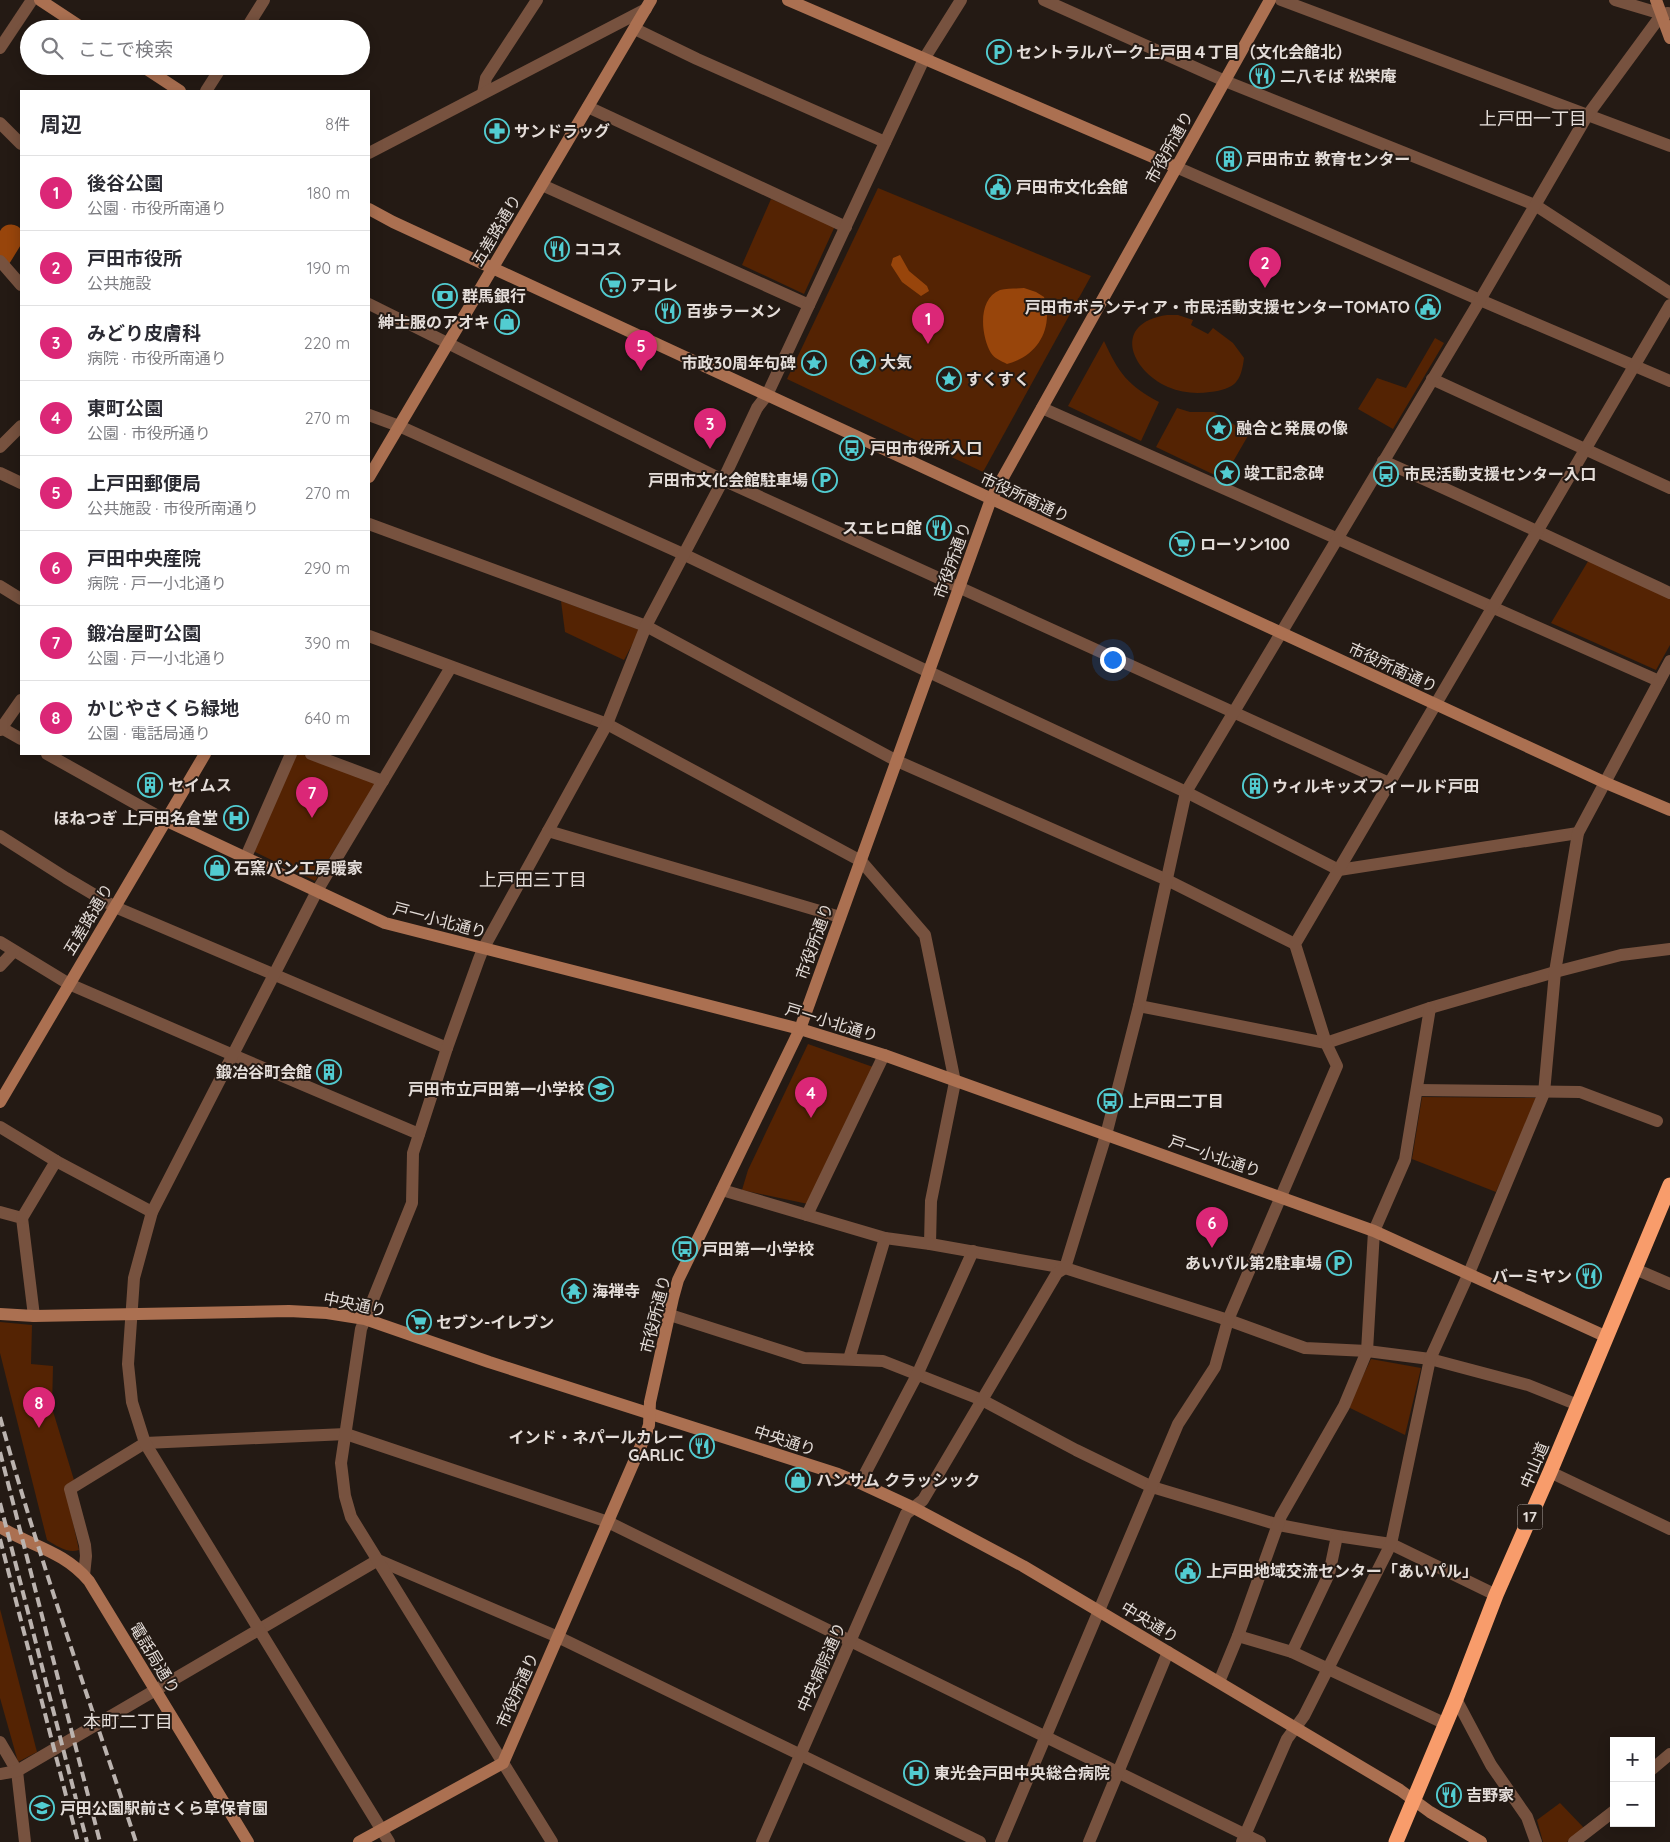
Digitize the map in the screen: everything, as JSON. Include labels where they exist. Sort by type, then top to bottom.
[{"type":"highway","name":"中山道","points":[[1396,1842],[1446,1724],[1496,1595],[1550,1472],[1670,1185]]},
{"type":"street","points":[[0,48],[32,0]]},
{"type":"street","points":[[40,0],[70,20]]},
{"type":"street","points":[[252,20],[264,0]]},
{"type":"street","points":[[483,94],[486,78],[537,0]]},
{"type":"street","points":[[788,0],[1670,381]]},
{"type":"street","points":[[552,1842],[351,1517],[345,1496],[342,1463],[361,1329],[412,1203],[413,1153],[447,1048],[483,949],[607,724],[646,626],[723,480],[757,408],[767,395],[924,59],[961,0]]},
{"type":"street","points":[[1044,0],[1225,81],[1536,205],[1670,294]]},
{"type":"street","name":"市役所通り","points":[[503,1762],[646,1434],[649,1425],[649,1412],[678,1280],[800,1029],[992,499],[1270,0]]},
{"type":"street","points":[[1281,0],[1670,146]]},
{"type":"street","points":[[1615,0],[1666,13]]},
{"type":"street","points":[[1656,0],[1666,13],[1670,38]]},
{"type":"street","points":[[370,152],[648,5]]},
{"type":"street","name":"五差路通り","points":[[370,475],[648,5]]},
{"type":"street","points":[[1065,1268],[1106,1135],[1138,1006],[1186,792],[1480,300],[1587,116],[1666,13]]},
{"type":"street","points":[[634,29],[885,142]]},
{"type":"street","points":[[156,75],[178,90]]},
{"type":"street","points":[[207,90],[216,75]]},
{"type":"street","points":[[588,107],[846,227]]},
{"type":"street","points":[[0,122],[20,143]]},
{"type":"street","points":[[542,185],[809,305]]},
{"type":"street","name":"市役所南通り","points":[[370,210],[393,222],[1280,633],[1606,783],[1670,810]]},
{"type":"street","points":[[3,265],[20,284]]},
{"type":"street","points":[[370,304],[723,480],[1389,783]]},
{"type":"street","points":[[1295,944],[1437,705],[1536,531],[1670,304]]},
{"type":"street","points":[[1432,379],[1670,488]]},
{"type":"street","points":[[1042,408],[1660,681]]},
{"type":"street","points":[[370,415],[399,426],[683,554],[1186,792],[1339,870],[1578,833]]},
{"type":"street","points":[[0,447],[20,427]]},
{"type":"street","points":[[1383,460],[1670,593]]},
{"type":"street","points":[[0,473],[20,483]]},
{"type":"street","points":[[370,524],[646,626],[897,761],[1166,879],[1295,944],[1326,1043],[1337,1066],[1228,1320],[1215,1367],[1178,1424],[1001,1842]]},
{"type":"street","points":[[0,586],[20,598]]},
{"type":"street","points":[[370,636],[607,724],[861,861],[925,935],[955,1082],[931,1201],[930,1244]]},
{"type":"street","points":[[1244,1838],[1287,1738],[1304,1716],[1391,1544],[1430,1358],[1469,1273],[1544,1093],[1555,972],[1578,833],[1670,661]]},
{"type":"street","points":[[389,1842],[145,1443],[132,1402],[128,1364],[134,1278],[152,1212],[317,891],[451,667]]},
{"type":"street","points":[[20,701],[0,728],[20,738]]},
{"type":"street","name":"戸一小北通り","points":[[49,755],[165,820],[385,923],[800,1029],[884,1055],[1374,1231],[1607,1337]]},
{"type":"street","name":"五差路通り","points":[[0,1102],[204,755]]},
{"type":"street","points":[[245,859],[291,755]]},
{"type":"street","points":[[314,755],[383,781]]},
{"type":"street","points":[[1656,805],[1670,800]]},
{"type":"street","points":[[548,831],[840,917]]},
{"type":"street","points":[[0,836],[115,907],[447,1048]]},
{"type":"street","points":[[0,942],[69,984],[419,1134]]},
{"type":"street","points":[[1138,1006],[1326,1043],[1430,1008],[1555,972],[1621,955],[1670,948]]},
{"type":"street","points":[[0,966],[14,951]]},
{"type":"street","points":[[1219,1682],[1238,1636],[1281,1516],[1344,1406],[1367,1351],[1374,1231],[1405,1160],[1430,1008]]},
{"type":"street","points":[[807,1215],[884,1055]]},
{"type":"street","points":[[1417,1090],[1580,1092],[1657,1121]]},
{"type":"street","points":[[0,1126],[56,1161],[152,1212]]},
{"type":"street","points":[[34,1316],[22,1218],[56,1161]]},
{"type":"street","points":[[722,1190],[885,1238],[973,1251],[1065,1268],[1228,1320],[1305,1348],[1367,1351],[1430,1358],[1528,1385],[1578,1405]]},
{"type":"street","points":[[0,1212],[22,1218]]},
{"type":"street","points":[[849,1359],[885,1238]]},
{"type":"street","points":[[860,1484],[917,1375],[973,1251]]},
{"type":"street","name":"中央病院通り","points":[[762,1842],[906,1514],[923,1500],[1057,1273],[1065,1268]]},
{"type":"street","points":[[1635,1269],[1670,1284]]},
{"type":"street","name":"中央通り","points":[[0,1314],[34,1316],[289,1311],[327,1313],[365,1320],[489,1362],[838,1474],[914,1508],[981,1542],[1400,1790],[1430,1812],[1481,1842]]},
{"type":"street","points":[[670,1315],[804,1358],[883,1361],[982,1400],[1076,1450],[1152,1487],[1279,1525],[1391,1544],[1496,1595]]},
{"type":"street","points":[[84,1575],[85,1545],[70,1489],[145,1443],[346,1434],[608,1522],[1118,1772],[1244,1838],[1260,1842]]},
{"type":"street","points":[[1550,1472],[1670,1529]]},
{"type":"street","name":"電話局通り","points":[[2,1530],[56,1554],[84,1575],[248,1842]]},
{"type":"street","points":[[1292,1652],[1329,1574],[1338,1536]]},
{"type":"street","points":[[0,1774],[17,1771],[378,1560]]},
{"type":"street","points":[[378,1560],[558,1637],[980,1842]]},
{"type":"street","points":[[1238,1636],[1292,1652],[1446,1724]]},
{"type":"street","points":[[1089,1842],[1168,1652]]},
{"type":"street","points":[[1456,1699],[1491,1765],[1527,1817],[1536,1842]]},
{"type":"street","points":[[0,1742],[17,1771],[25,1842]]},
{"type":"street","points":[[1655,1767],[1670,1754]]},
{"type":"street","points":[[359,1842],[503,1762]]},
{"type":"street","points":[[1574,1842],[1610,1814]]},
{"type":"shaded area","points":[[878,188],[1091,276],[983,472],[787,379]]},
{"type":"shaded area","points":[[771,199],[835,226],[804,294],[742,265]]},
{"type":"shaded area","points":[[900,255],[909,271],[927,286],[929,291],[921,296],[902,282],[891,265],[893,258]]},
{"type":"shaded area","points":[[1024,288],[1044,297],[1047,308],[1045,330],[1041,339],[1027,355],[1007,364],[994,356],[988,346],[983,328],[984,309],[987,301],[1000,290]]},
{"type":"shaded area","points":[[1167,315],[1178,315],[1193,320],[1191,325],[1208,334],[1213,328],[1233,343],[1244,358],[1239,379],[1231,386],[1219,391],[1184,392],[1168,387],[1144,370],[1136,359],[1133,337],[1139,327],[1150,320]]},
{"type":"shaded area","points":[[1435,338],[1444,343],[1393,429],[1358,409],[1377,378],[1406,388]]},
{"type":"shaded area","points":[[1104,341],[1119,370],[1125,377],[1139,390],[1159,402],[1141,441],[1068,406]]},
{"type":"shaded area","points":[[1177,408],[1190,412],[1214,412],[1249,434],[1223,479],[1156,447]]},
{"type":"shaded area","points":[[1590,558],[1670,595],[1670,645],[1656,670],[1551,623]]},
{"type":"shaded area","points":[[561,601],[640,630],[624,660],[565,632]]},
{"type":"shaded area","points":[[296,755],[304,755],[376,784],[315,881],[253,851]]},
{"type":"shaded area","points":[[808,1044],[873,1067],[808,1204],[742,1190],[748,1170]]},
{"type":"shaded area","points":[[1422,1097],[1537,1098],[1496,1192],[1412,1159]]},
{"type":"shaded area","points":[[0,1322],[32,1325],[31,1364],[53,1366],[52,1408],[74,1480],[65,1486],[79,1550],[67,1550],[47,1540],[0,1353]]},
{"type":"shaded area","points":[[1371,1359],[1421,1368],[1405,1435],[1348,1407]]},
{"type":"shaded area","points":[[0,1609],[37,1752],[18,1762],[0,1698]]},
{"type":"shaded area","points":[[1560,1803],[1584,1828],[1567,1842],[1543,1842],[1537,1820]]},
{"type":"waterway","points":[[0,255],[11,237]]},
{"type":"railway","points":[[0,1417],[48,1577],[136,1842]]},
{"type":"railway","points":[[0,1452],[100,1842]]},
{"type":"railway","points":[[0,1503],[87,1842]]},
{"type":"railway","points":[[0,1539],[78,1842]]},
{"type":"place","name":"セントラルパーク上戸田４丁目（文化会館北）","points":[[999,52]]},
{"type":"place","name":"二八そば 松栄庵","points":[[1262,76]]},
{"type":"place","name":"サンドラッグ","points":[[497,131]]},
{"type":"place","name":"戸田市立 教育センター","points":[[1229,159]]},
{"type":"place","name":"戸田市文化会館","points":[[998,187]]},
{"type":"place","name":"ココス","points":[[557,249]]},
{"type":"place","name":"アコレ","points":[[613,285]]},
{"type":"place","name":"戸田市役所","points":[[1265,288]]},
{"type":"place","name":"群馬銀行","points":[[445,296]]},
{"type":"place","name":"戸田市ボランティア・市民活動支援センターTOMATO","points":[[1428,307]]},
{"type":"place","name":"百歩ラーメン","points":[[668,311]]},
{"type":"place","name":"紳士服のアオキ","points":[[507,322]]},
{"type":"place","name":"後谷公園","points":[[928,344]]},
{"type":"place","name":"大気","points":[[863,362]]},
{"type":"place","name":"市政30周年句碑","points":[[814,363]]},
{"type":"place","name":"上戸田郵便局","points":[[641,371]]},
{"type":"place","name":"すくすく","points":[[949,379]]},
{"type":"place","name":"融合と発展の像","points":[[1219,428]]},
{"type":"place","name":"戸田市役所入口","points":[[852,448]]},
{"type":"place","name":"みどり皮膚科","points":[[710,449]]},
{"type":"place","name":"竣工記念碑","points":[[1227,473]]},
{"type":"place","name":"市民活動支援センター入口","points":[[1386,474]]},
{"type":"place","name":"戸田市文化会館駐車場","points":[[825,480]]},
{"type":"place","name":"スエヒロ館","points":[[939,528]]},
{"type":"place","name":"ローソン100","points":[[1182,544]]},
{"type":"place","name":"セイムス","points":[[150,785]]},
{"type":"place","name":"ウィルキッズフィールド戸田","points":[[1255,786]]},
{"type":"place","name":"ほねつぎ 上戸田名倉堂","points":[[236,818]]},
{"type":"place","name":"鍛冶屋町公園","points":[[312,818]]},
{"type":"place","name":"石窯パン工房暖家","points":[[217,868]]},
{"type":"place","name":"鍛冶谷町会館","points":[[329,1072]]},
{"type":"place","name":"戸田市立戸田第一小学校","points":[[601,1089]]},
{"type":"place","name":"上戸田二丁目","points":[[1110,1101]]},
{"type":"place","name":"東町公園","points":[[811,1118]]},
{"type":"place","name":"戸田中央産院","points":[[1212,1248]]},
{"type":"place","name":"戸田第一小学校","points":[[685,1249]]},
{"type":"place","name":"あいパル第2駐車場","points":[[1339,1263]]},
{"type":"place","name":"バーミヤン","points":[[1589,1276]]},
{"type":"place","name":"海禅寺","points":[[574,1291]]},
{"type":"place","name":"セブン-イレブン","points":[[419,1322]]},
{"type":"place","name":"かじやさくら緑地","points":[[39,1428]]},
{"type":"place","name":"インド・ネパールカレー GARLIC","points":[[702,1446]]},
{"type":"place","name":"ハンサム クラッシック","points":[[798,1480]]},
{"type":"place","name":"上戸田地域交流センター「あいパル」","points":[[1188,1571]]},
{"type":"place","name":"東光会戸田中央総合病院","points":[[916,1773]]},
{"type":"place","name":"吉野家","points":[[1449,1795]]},
{"type":"place","name":"戸田公園駅前さくら草保育園","points":[[42,1808]]},
{"type":"district","name":"上戸田一丁目","points":[[1533,119]]},
{"type":"district","name":"上戸田三丁目","points":[[533,880]]},
{"type":"district","name":"本町二丁目","points":[[128,1722]]}]
